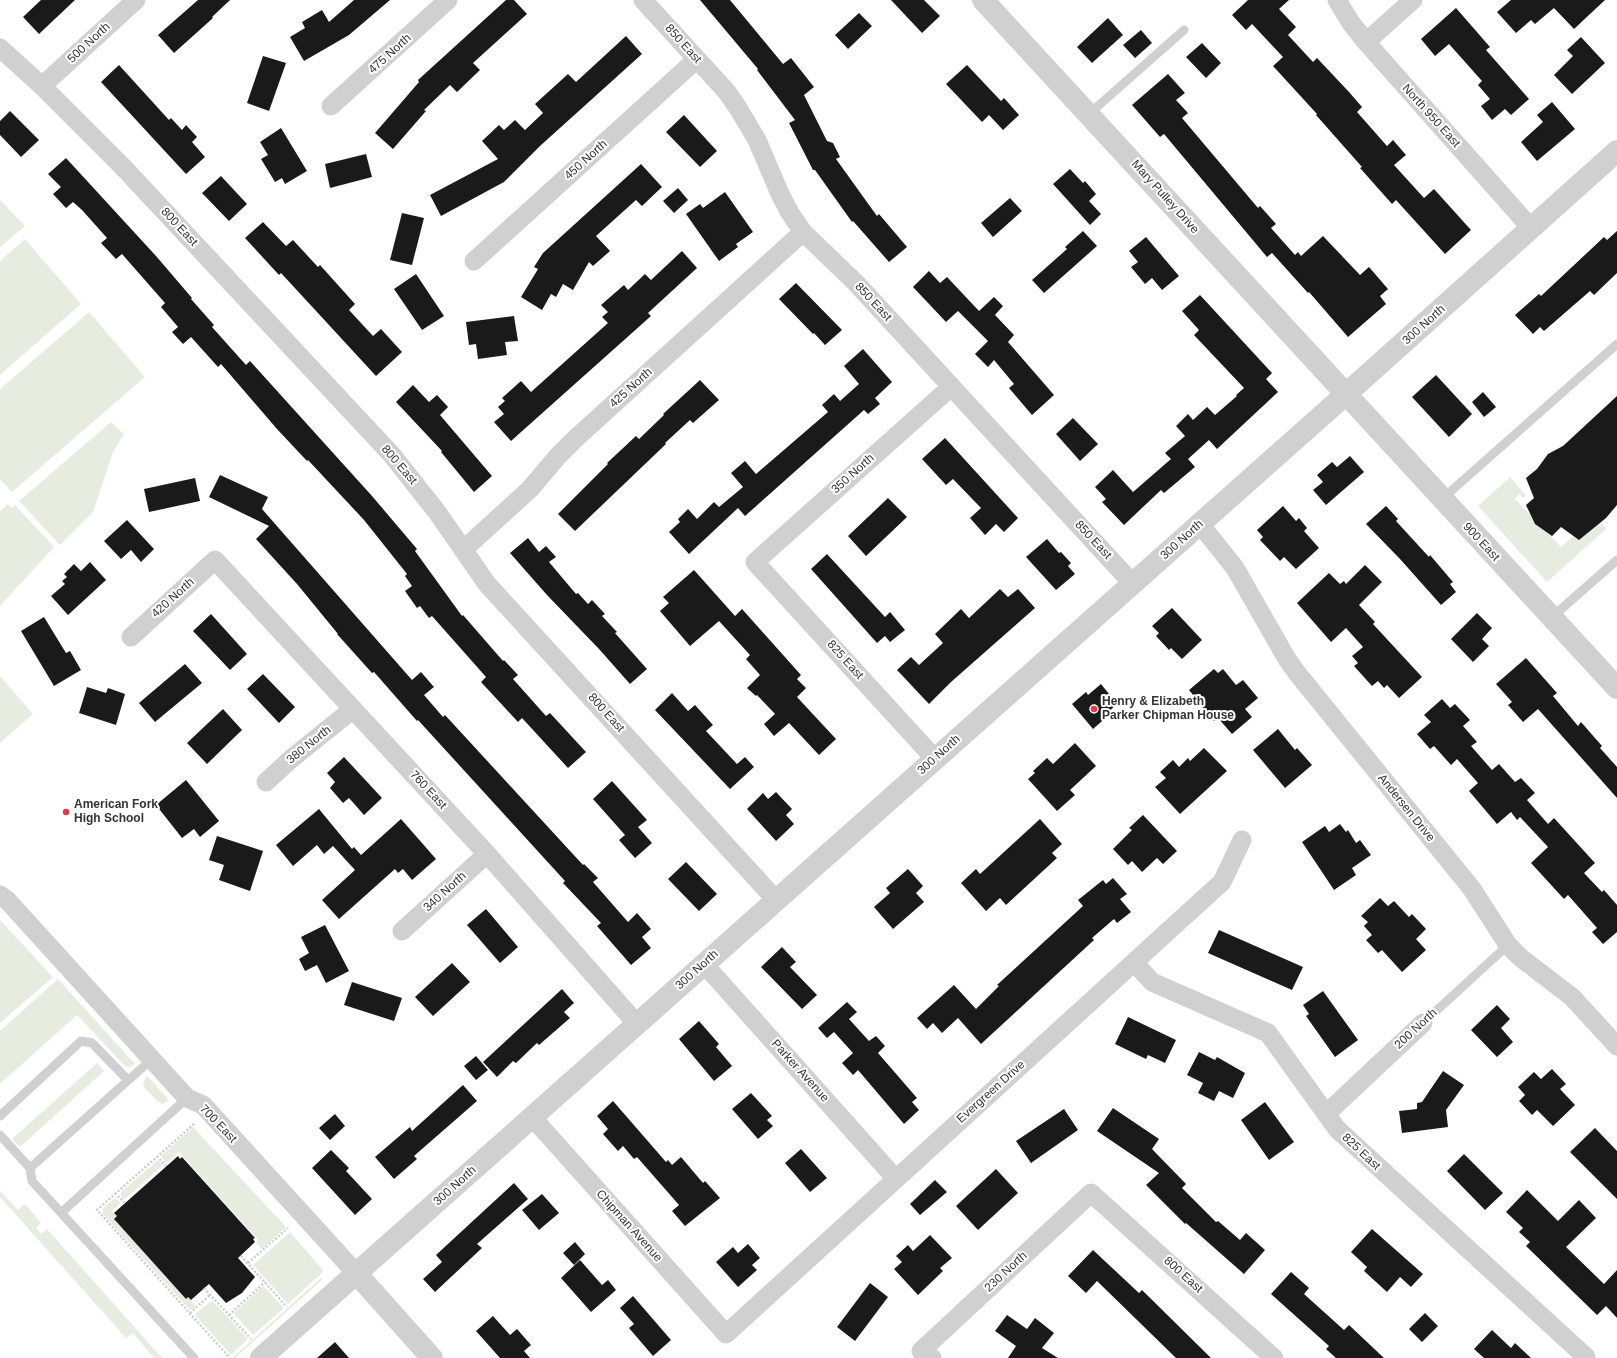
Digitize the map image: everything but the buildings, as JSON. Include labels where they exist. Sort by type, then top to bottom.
[{"type":"street","name":"500 North","points":[[42,86],[136,0]]},
{"type":"street","name":"475 North","points":[[331,106],[448,0]]},
{"type":"street","name":"850 East","points":[[644,0],[727,92],[738,108],[757,140],[780,194],[790,213],[803,232],[860,288],[1133,584]]},
{"type":"street","name":"Mary Pulley Drive","points":[[983,0],[1345,395]]},
{"type":"street","name":"North 950 East","points":[[1337,0],[1351,23],[1366,42],[1531,228]]},
{"type":"street","points":[[1366,42],[1413,0]]},
{"type":"street","name":"800 East","points":[[0,48],[42,86],[123,166],[392,455],[437,512],[488,584],[776,900]]},
{"type":"street","name":"450 North","points":[[474,262],[697,59]]},
{"type":"street","name":"300 North","points":[[261,1358],[1133,584],[1617,151]]},
{"type":"street","name":"425 North","points":[[463,550],[530,489],[558,456],[575,439],[803,232]]},
{"type":"street","name":"350 North","points":[[755,562],[951,387]]},
{"type":"street","name":"900 East","points":[[1345,395],[1617,688]]},
{"type":"street","name":"Andersen Drive","points":[[1200,524],[1235,568],[1287,659],[1297,673],[1472,889],[1508,945],[1521,958],[1572,997],[1617,1046]]},
{"type":"street","name":"420 North","points":[[131,637],[215,560]]},
{"type":"street","name":"760 East","points":[[215,560],[487,854],[637,1024]]},
{"type":"street","name":"825 East","points":[[755,562],[935,759]]},
{"type":"street","name":"380 North","points":[[266,782],[291,759],[353,710]]},
{"type":"street","name":"Evergreen Drive","points":[[726,1334],[1222,882],[1242,840]]},
{"type":"street","name":"340 North","points":[[402,931],[487,854]]},
{"type":"street","name":"700 East","points":[[0,895],[13,906],[187,1098],[203,1105],[432,1358]]},
{"type":"street","name":"825 East","points":[[1134,962],[1152,982],[1268,1033],[1337,1129],[1586,1357]]},
{"type":"street","name":"Parker Avenue","points":[[704,964],[896,1179]]},
{"type":"street","name":"200 North","points":[[1326,1114],[1423,1023]]},
{"type":"street","name":"Chipman Avenue","points":[[532,1117],[726,1334]]},
{"type":"street","name":"800 East","points":[[1091,1193],[1274,1358]]},
{"type":"street","name":"230 North","points":[[927,1354],[1091,1193]]},
{"type":"lane","points":[[1089,114],[1184,30]]},
{"type":"lane","points":[[1442,499],[1617,344]]},
{"type":"lane","points":[[1551,618],[1617,560]]},
{"type":"lane","name":"200 North","points":[[1423,1023],[1508,945]]},
{"type":"lane","points":[[0,1116],[81,1041],[92,1043],[128,1080]]},
{"type":"lane","points":[[30,1168],[152,1059]]},
{"type":"lane","points":[[61,1213],[187,1098]]},
{"type":"lane","points":[[0,1135],[30,1168],[32,1181],[194,1358]]},
{"type":"path","points":[[194,1124],[97,1210],[230,1358]]},
{"type":"path","points":[[157,1156],[166,1166]]},
{"type":"path","points":[[115,1193],[125,1203]]},
{"type":"path","points":[[248,1263],[288,1228]]},
{"type":"path","points":[[241,1256],[287,1307]]},
{"type":"path","points":[[229,1314],[265,1282]]},
{"type":"path","points":[[204,1288],[251,1339]]},
{"type":"path","points":[[190,1313],[210,1295]]},
{"type":"shaded area","points":[[0,200],[25,226],[0,247]]},
{"type":"shaded area","points":[[25,239],[81,304],[0,375],[0,261]]},
{"type":"shaded area","points":[[89,312],[145,377],[12,492],[0,479],[0,389]]},
{"type":"shaded area","points":[[111,422],[124,434],[113,452],[93,512],[60,545],[19,501]]},
{"type":"shaded area","points":[[1510,477],[1526,495],[1523,498],[1519,494],[1515,499],[1561,547],[1574,536],[1601,522],[1606,529],[1547,582],[1478,506]]},
{"type":"shaded area","points":[[8,504],[11,508],[15,505],[54,547],[0,606],[0,511]]},
{"type":"shaded area","points":[[0,676],[33,714],[0,743]]},
{"type":"shaded area","points":[[0,920],[53,977],[0,1023]]},
{"type":"shaded area","points":[[58,979],[135,1064],[128,1067],[124,1065],[77,1015],[0,1084],[0,1031]]},
{"type":"shaded area","points":[[97,1063],[104,1071],[20,1147],[12,1139]]},
{"type":"shaded area","points":[[147,1076],[169,1100],[163,1104],[158,1102],[144,1087],[143,1083]]},
{"type":"shaded area","points":[[193,1127],[286,1227],[262,1249],[256,1243],[258,1240],[179,1152],[167,1163],[162,1158],[162,1155]]},
{"type":"shaded area","points":[[158,1160],[163,1165],[124,1200],[121,1192]]},
{"type":"shaded area","points":[[0,1191],[18,1210],[25,1204],[41,1223],[36,1228],[41,1234],[47,1229],[162,1358],[154,1358],[133,1333],[126,1338],[0,1197]]},
{"type":"shaded area","points":[[115,1198],[121,1203],[112,1211],[196,1306],[192,1309],[189,1309],[102,1213],[103,1208]]},
{"type":"shaded area","points":[[290,1232],[323,1270],[322,1273],[288,1304],[254,1264]]},
{"type":"shaded area","points":[[321,1278],[324,1278],[235,1358],[232,1358]]},
{"type":"shaded area","points":[[262,1287],[265,1288],[284,1308],[253,1335],[234,1313]]},
{"type":"shaded area","points":[[213,1301],[248,1339],[231,1355],[196,1316],[196,1313]]},
{"type":"place","name":"Henry & Elizabeth Parker Chipman House","points":[[1094,709]]},
{"type":"place","name":"American Fork High School","points":[[66,812]]}]
